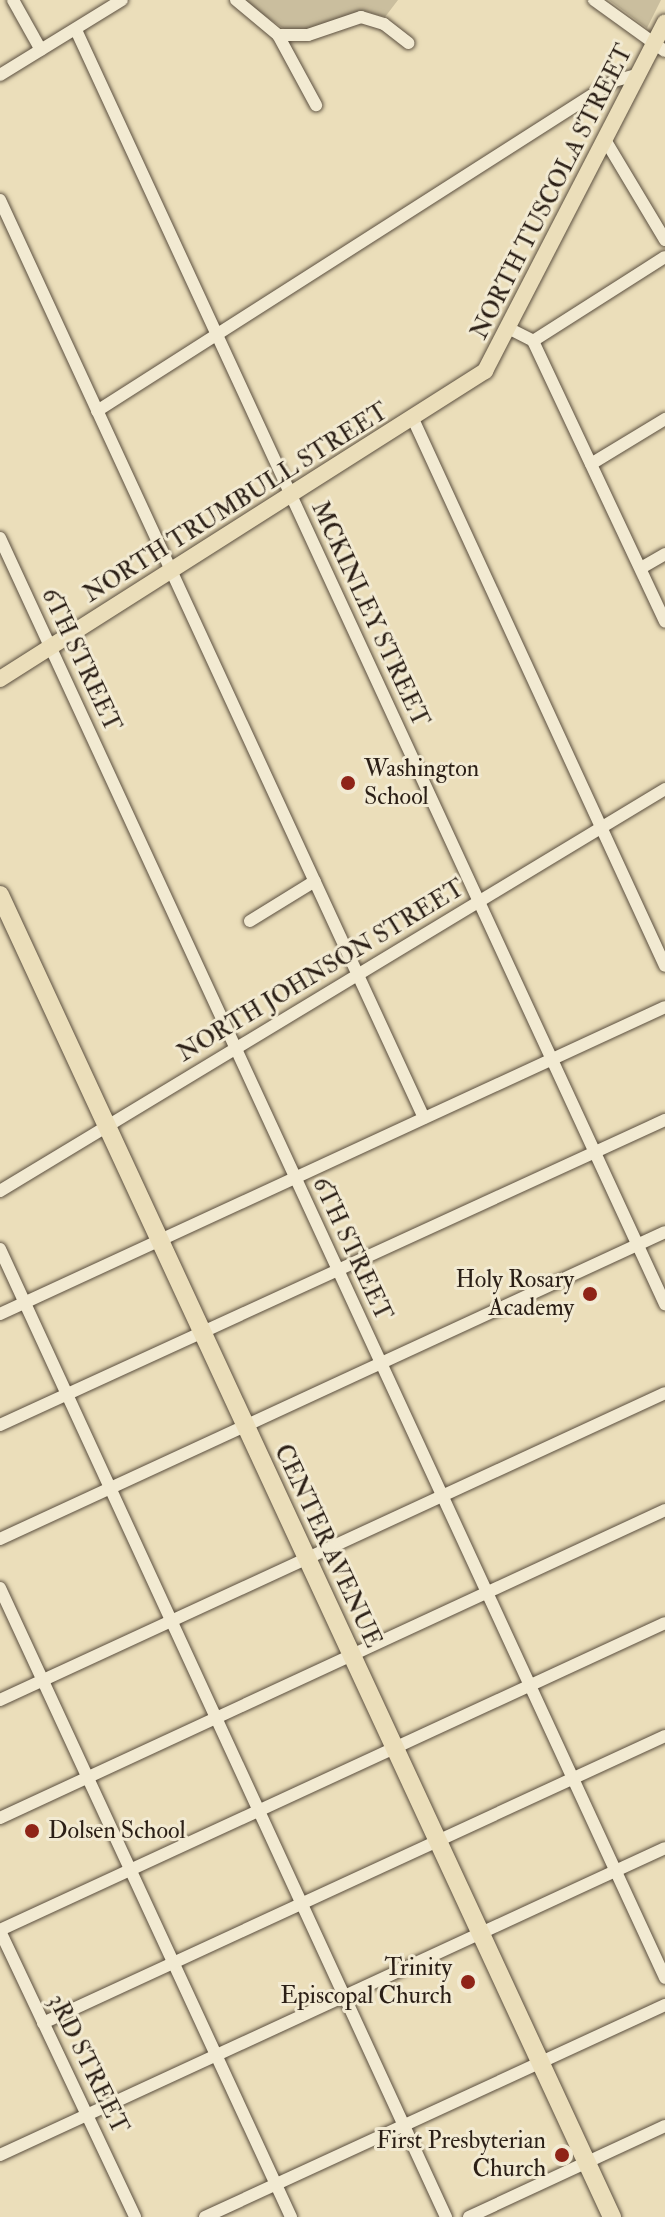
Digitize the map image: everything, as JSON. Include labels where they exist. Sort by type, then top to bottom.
[{"type":"highway","name":"CENTER AVENUE","points":[[2,904],[108,1125],[612,2217]]},
{"type":"main road","name":"NORTH TUSCOLA STREET","points":[[493,361],[633,76],[660,47],[665,23]]},
{"type":"main road","name":"NORTH TRUMBULL STREET","points":[[0,679],[413,419],[493,361]]},
{"type":"street","points":[[13,0],[41,50]]},
{"type":"street","points":[[0,75],[122,0]]},
{"type":"street","points":[[236,0],[278,35],[316,105]]},
{"type":"street","points":[[594,0],[660,47]]},
{"type":"street","points":[[278,35],[308,35],[361,17],[384,24],[408,43]]},
{"type":"street","name":"MCKINLEY STREET","points":[[76,30],[665,1304]]},
{"type":"street","points":[[97,411],[614,81],[633,76]]},
{"type":"street","points":[[604,138],[665,240]]},
{"type":"street","points":[[0,200],[424,1118]]},
{"type":"street","points":[[533,341],[665,257]]},
{"type":"street","points":[[508,328],[533,341],[665,621]]},
{"type":"street","points":[[413,419],[665,966]]},
{"type":"street","points":[[591,464],[665,419]]},
{"type":"street","name":"6TH STREET","points":[[0,538],[665,1978]]},
{"type":"street","points":[[641,568],[665,554]]},
{"type":"street","name":"NORTH JOHNSON STREET","points":[[0,1191],[665,789]]},
{"type":"street","points":[[250,921],[315,881]]},
{"type":"street","points":[[0,1314],[665,1007]]},
{"type":"street","points":[[0,1425],[665,1120]]},
{"type":"street","points":[[0,1539],[665,1232]]},
{"type":"street","points":[[0,1249],[446,2217]]},
{"type":"street","points":[[0,1700],[665,1393]]},
{"type":"street","points":[[0,1818],[665,1510]]},
{"type":"street","points":[[0,1588],[291,2217]]},
{"type":"street","points":[[0,1931],[665,1623]]},
{"type":"street","points":[[43,2023],[665,1736]]},
{"type":"street","points":[[0,2155],[665,1848]]},
{"type":"street","name":"3RD STREET","points":[[0,1931],[135,2217]]},
{"type":"street","points":[[205,2217],[665,2005]]},
{"type":"street","points":[[469,2217],[665,2126]]},
{"type":"shaded area","points":[[241,0],[398,0],[385,17],[364,11],[305,30],[286,30]]},
{"type":"shaded area","points":[[609,0],[661,0],[647,28]]},
{"type":"place","name":"Washington School","points":[[348,783]]},
{"type":"place","name":"Holy Rosary Academy","points":[[590,1294]]},
{"type":"place","name":"Dolsen School","points":[[32,1831]]},
{"type":"place","name":"Trinity Episcopal Church","points":[[468,1982]]},
{"type":"place","name":"First Presbyterian Church","points":[[562,2155]]}]
